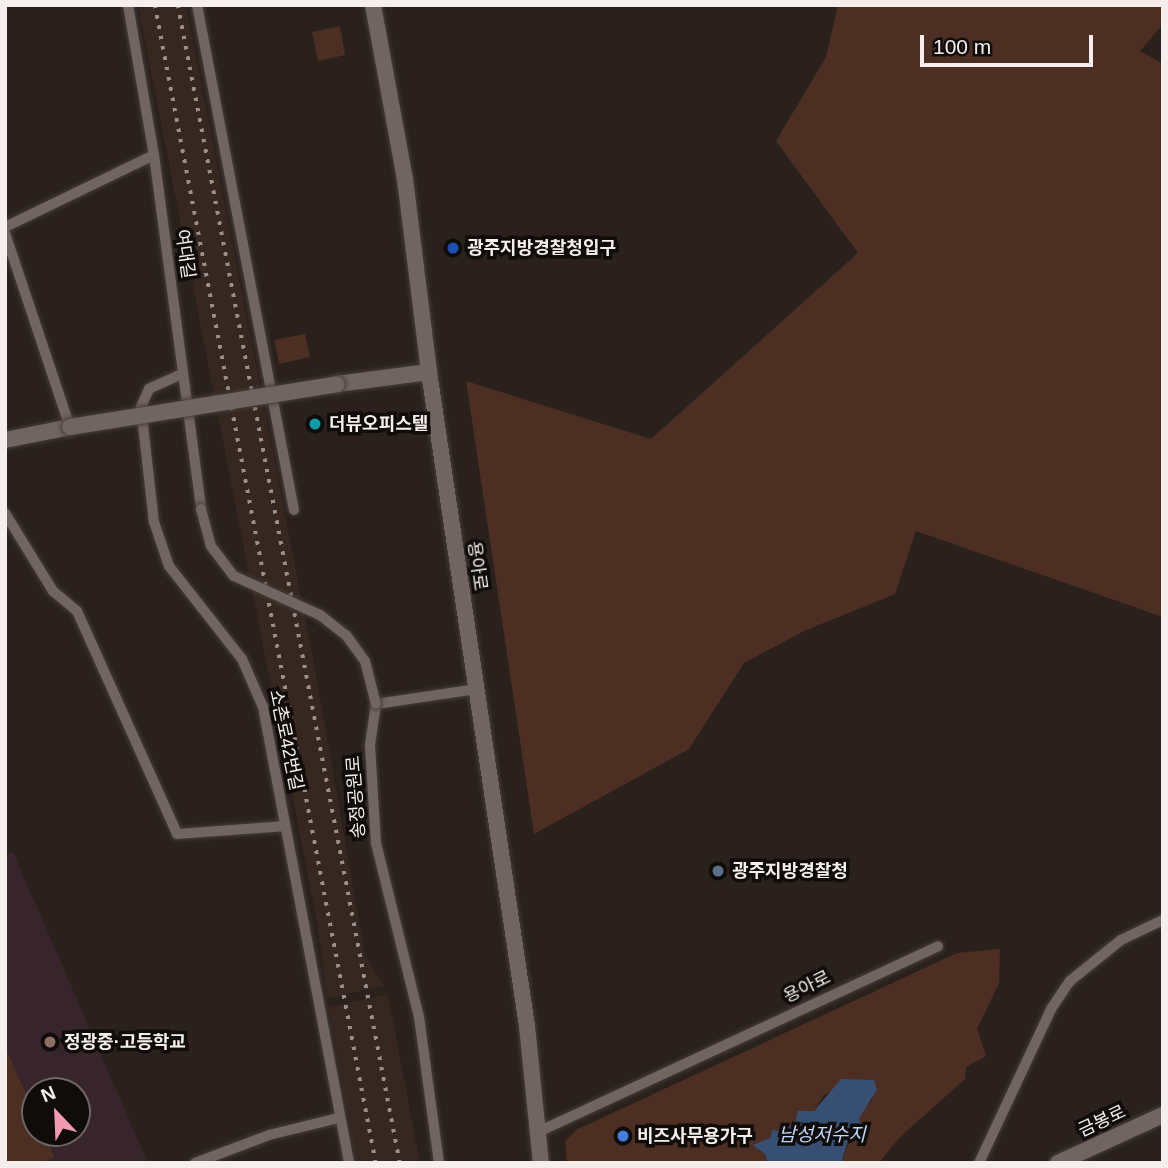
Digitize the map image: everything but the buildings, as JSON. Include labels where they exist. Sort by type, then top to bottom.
[{"type":"street","name":"여대길","points":[[128,5],[154,155],[201,509]]},
{"type":"street","points":[[197,5],[294,510]]},
{"type":"street","name":"용아로","points":[[373,5],[405,179],[429,372],[525,1013],[541,1163]]},
{"type":"street","points":[[5,227],[154,155]]},
{"type":"street","points":[[5,233],[71,427]]},
{"type":"street","points":[[5,440],[337,384],[429,372]]},
{"type":"street","name":"소촌로42번길","points":[[182,374],[149,389],[141,407],[154,522],[180,586],[253,676],[270,736],[349,1163]]},
{"type":"street","name":"송정공원로","points":[[201,509],[211,546],[234,576],[320,615],[346,635],[369,669],[376,704],[370,745],[372,817],[419,1017],[439,1163]]},
{"type":"street","points":[[5,513],[53,592],[77,611],[177,834],[285,826]]},
{"type":"street","points":[[376,704],[476,689]]},
{"type":"street","points":[[979,1163],[1051,1009],[1070,981],[1121,940],[1163,920]]},
{"type":"street","name":"용아로","points":[[538,1132],[938,946]]},
{"type":"street","name":"금봉로","points":[[1058,1163],[1163,1115]]},
{"type":"street","points":[[195,1163],[269,1135],[340,1118]]},
{"type":"shaded area","points":[[138,5],[186,5],[316,674],[365,956],[385,986],[327,998],[318,928]]},
{"type":"shaded area","points":[[838,5],[1163,5],[1163,24],[1140,51],[1163,64],[1163,617],[916,531],[895,594],[804,631],[744,663],[689,749],[534,834],[466,381],[651,439],[858,253],[776,141],[826,57]]},
{"type":"shaded area","points":[[340,26],[345,55],[318,61],[312,32]]},
{"type":"shaded area","points":[[305,334],[310,357],[279,364],[274,340]]},
{"type":"shaded area","name":"정광중·고등학교","points":[[13,852],[148,1163],[5,1163],[5,855]]},
{"type":"shaded area","points":[[1000,949],[999,983],[977,1029],[986,1056],[966,1067],[965,1079],[899,1138],[879,1163],[841,1163],[861,1109],[872,1101],[873,1080],[858,1081],[824,1095],[814,1111],[799,1111],[795,1123],[758,1150],[766,1155],[767,1163],[567,1163],[565,1141],[578,1129],[957,953]]},
{"type":"shaded area","points":[[388,994],[420,1163],[357,1163],[329,1007]]},
{"type":"shaded area","points":[[5,1047],[21,1083],[21,1147],[50,1147],[54,1157],[40,1163],[5,1163]]},
{"type":"water","name":"남성저수지","points":[[841,1079],[874,1080],[877,1090],[859,1118],[864,1134],[848,1141],[841,1163],[767,1163],[766,1155],[753,1145],[770,1138],[773,1129],[780,1132],[795,1123],[798,1111],[814,1111]]},
{"type":"railway","points":[[155,5],[376,1163]]},
{"type":"railway","points":[[178,5],[400,1163]]},
{"type":"place","name":"광주지방경찰청입구","points":[[453,248]]},
{"type":"place","name":"더뷰오피스텔","points":[[315,424]]},
{"type":"place","name":"광주지방경찰청","points":[[718,871]]},
{"type":"place","name":"정광중·고등학교","points":[[50,1042]]},
{"type":"place","name":"비즈사무용가구","points":[[623,1136]]}]
